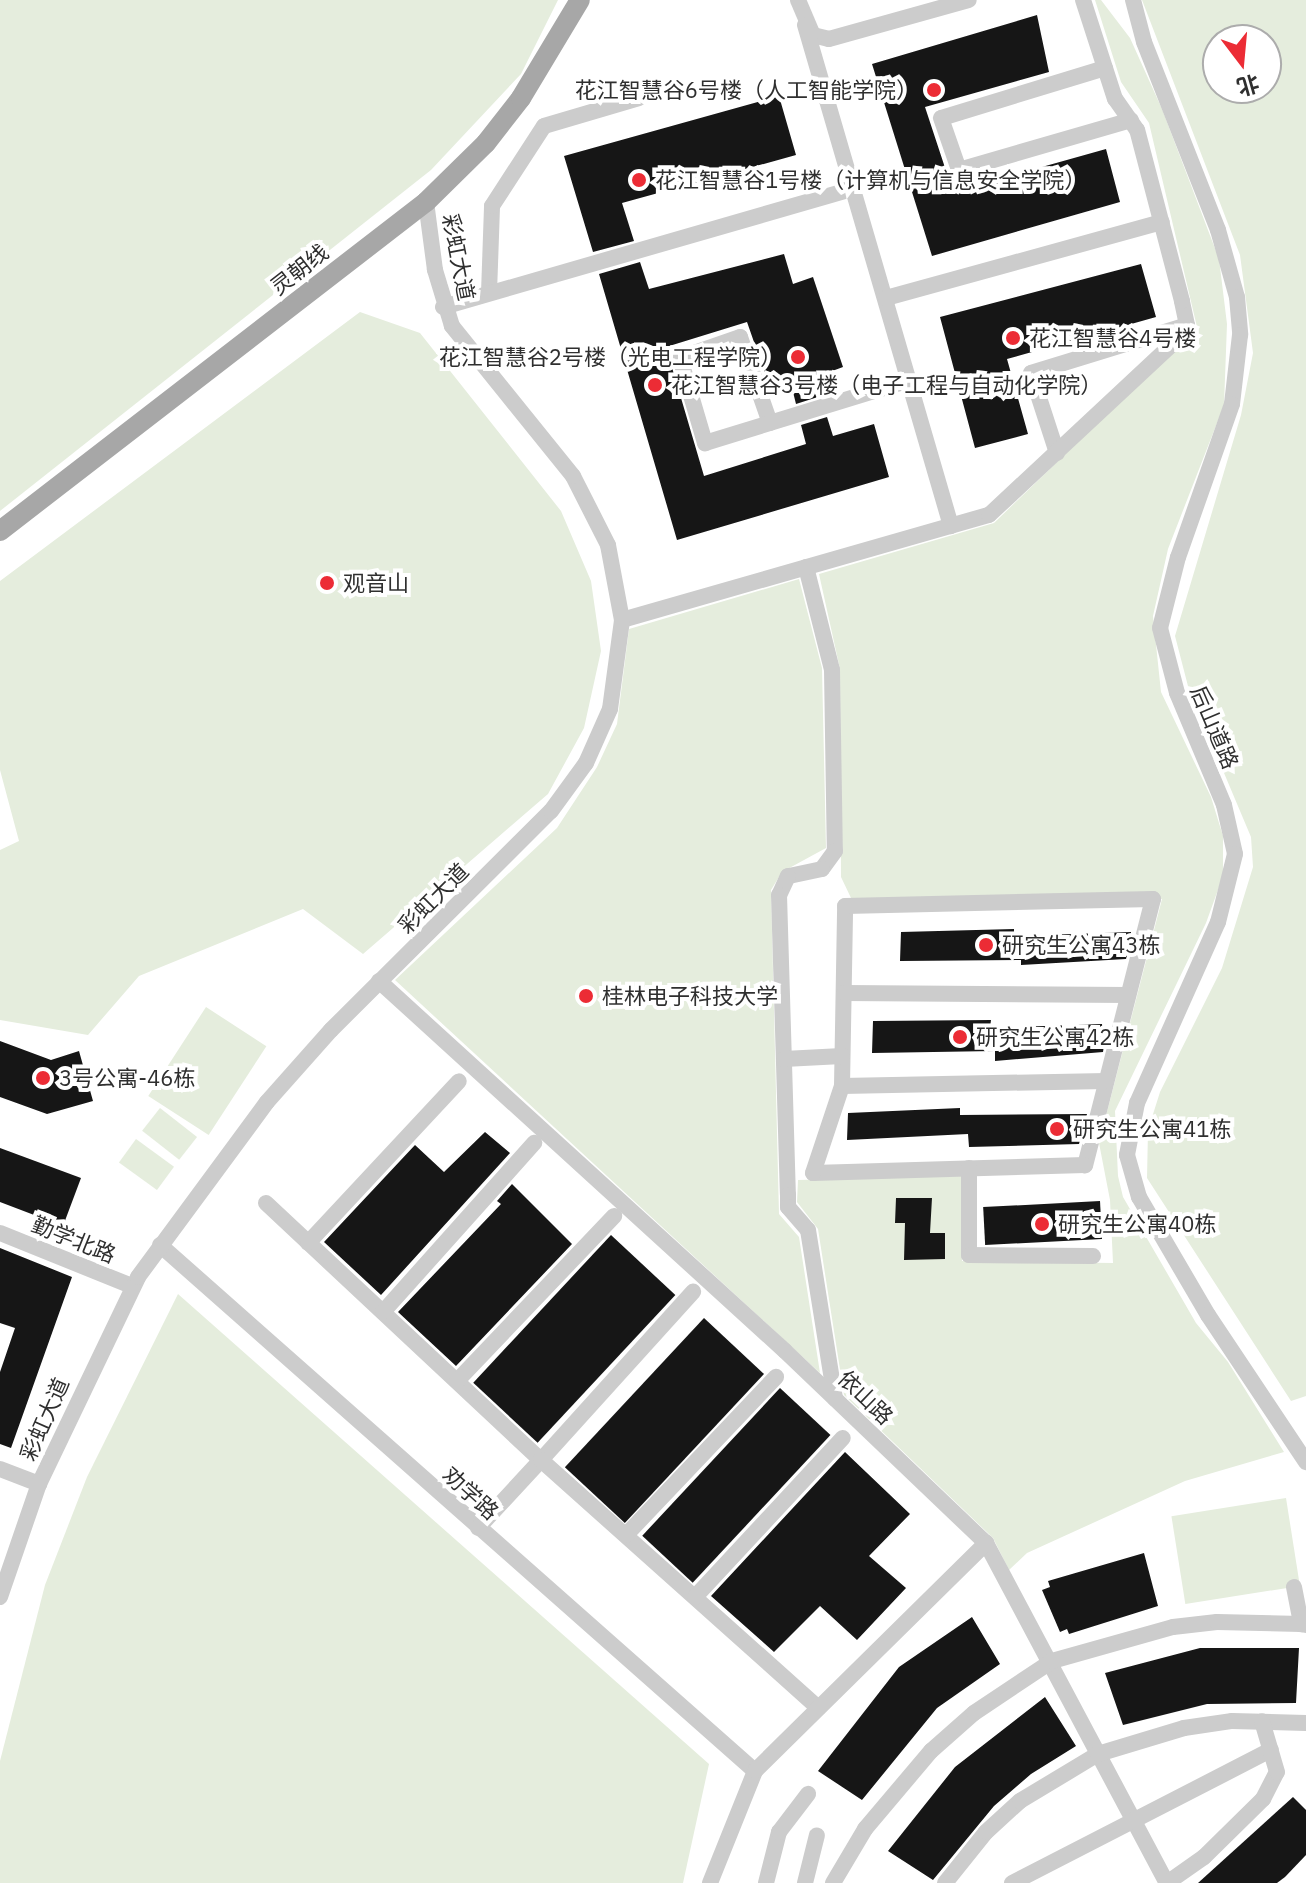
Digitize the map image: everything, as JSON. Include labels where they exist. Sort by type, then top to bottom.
[{"type":"main road","name":"灵朝线","points":[[0,531],[426,202],[486,143],[521,98],[580,0]]},
{"type":"street","points":[[798,0],[951,526]]},
{"type":"street","points":[[805,25],[815,36],[829,39],[969,0]]},
{"type":"street","points":[[622,620],[989,515],[1182,335],[1187,325],[1162,222],[1131,120],[1115,99],[1083,0]]},
{"type":"street","name":"后山道路","points":[[1133,0],[1144,42],[1176,112],[1224,250],[1240,335],[1232,404],[1178,557],[1160,628],[1177,693],[1224,805],[1235,854],[1218,922],[1137,1103],[1127,1155],[1139,1197],[1208,1315],[1306,1462]]},
{"type":"street","points":[[1105,68],[941,118],[959,170],[1131,120]]},
{"type":"street","points":[[489,293],[492,206],[544,126],[639,98]]},
{"type":"street","points":[[443,307],[853,189]]},
{"type":"street","name":"彩虹大道","points":[[0,1597],[39,1484],[132,1286],[160,1245],[267,1102],[379,981],[568,789],[610,709],[622,620],[614,564],[589,501],[452,326],[443,307],[426,202]]},
{"type":"street","points":[[886,298],[1162,222]]},
{"type":"street","points":[[1057,453],[1031,373],[1187,325]]},
{"type":"street","points":[[770,423],[740,337],[680,358],[705,443],[910,380]]},
{"type":"street","points":[[806,567],[832,670],[835,851],[824,867],[790,875],[781,886],[788,1207],[808,1230],[835,1399]]},
{"type":"street","points":[[1153,899],[1085,1165],[813,1173],[842,1086],[844,993],[845,906],[1153,899]]},
{"type":"street","name":"依山路","points":[[379,981],[835,1399],[986,1543],[1052,1661],[1167,1883]]},
{"type":"street","points":[[844,993],[1128,995]]},
{"type":"street","points":[[784,1059],[842,1056]]},
{"type":"street","points":[[308,1243],[459,1081]]},
{"type":"street","points":[[842,1086],[1106,1081]]},
{"type":"street","points":[[383,1312],[534,1143]]},
{"type":"street","points":[[969,1168],[969,1255],[1093,1256]]},
{"type":"street","points":[[266,1203],[541,1460],[818,1708]]},
{"type":"street","points":[[457,1381],[614,1216]]},
{"type":"street","name":"勤学北路","points":[[0,1233],[132,1286]]},
{"type":"street","name":"劝学路","points":[[160,1245],[755,1771]]},
{"type":"street","points":[[478,1528],[693,1292]]},
{"type":"street","points":[[626,1535],[776,1377]]},
{"type":"street","points":[[1288,1433],[1306,1426]]},
{"type":"street","points":[[695,1597],[843,1438]]},
{"type":"street","points":[[0,1469],[39,1484]]},
{"type":"street","points":[[710,1883],[755,1771],[986,1543]]},
{"type":"street","points":[[833,1883],[865,1829],[931,1751],[974,1713],[1052,1661],[1173,1627],[1217,1622],[1304,1624],[1294,1587]]},
{"type":"street","points":[[1167,1883],[1204,1857],[1263,1799],[1277,1772],[1262,1721]]},
{"type":"street","points":[[945,1883],[986,1832],[1020,1801],[1098,1754],[1184,1728],[1262,1721],[1306,1723]]},
{"type":"street","points":[[1012,1883],[1271,1750]]},
{"type":"street","points":[[766,1883],[779,1832],[808,1794]]},
{"type":"street","points":[[805,1883],[817,1835]]},
{"type":"green space","points":[[0,0],[558,0],[521,74],[431,170],[0,511]]},
{"type":"green space","points":[[1095,0],[1101,0],[1130,38],[1162,109],[1219,259],[1227,324],[1224,405],[1168,549],[1153,616],[1161,692],[1211,797],[1223,836],[1223,876],[1206,923],[1115,1111],[1118,1176],[1123,1197],[1196,1323],[1228,1362],[1284,1452],[1185,1481],[1027,1553],[1009,1570],[993,1538],[844,1395],[818,1229],[797,1202],[798,1180],[961,1176],[962,1261],[1113,1263],[1110,1200],[1099,1143],[1162,899],[864,906],[851,898],[841,877],[840,669],[819,574],[994,523],[1197,327],[1149,123],[1121,82]]},
{"type":"green space","points":[[1142,0],[1306,0],[1306,1396],[1291,1401],[1147,1178],[1148,1130],[1160,1092],[1222,968],[1253,867],[1251,837],[1189,690],[1175,636],[1241,415],[1253,353],[1240,255]]},
{"type":"green space","points":[[360,312],[420,333],[561,511],[591,581],[601,651],[584,728],[548,794],[363,954],[303,909],[139,976],[88,1035],[0,1020],[0,850],[19,841],[0,770],[0,581]]},
{"type":"green space","points":[[799,579],[822,668],[826,848],[782,872],[771,890],[779,1214],[799,1237],[820,1373],[395,980],[557,828],[597,767],[617,724],[629,629]]},
{"type":"green space","points":[[206,1007],[266,1046],[209,1135],[148,1096]]},
{"type":"green space","points":[[160,1108],[197,1137],[179,1160],[142,1131]]},
{"type":"green space","points":[[136,1139],[174,1167],[157,1190],[119,1162]]},
{"type":"green space","points":[[178,1294],[709,1764],[683,1883],[0,1883],[0,1761],[45,1585],[87,1477]]},
{"type":"green space","points":[[1286,1498],[1300,1586],[1185,1604],[1171,1516]]},
{"type":"building","points":[[1037,15],[1049,72],[925,107],[953,192],[1106,149],[1120,202],[932,256],[872,64]]},
{"type":"building","name":"花江智慧谷1号楼（计算机与信息安全学院）","points":[[779,96],[796,155],[622,203],[634,241],[593,252],[564,156]]},
{"type":"building","points":[[784,254],[793,284],[813,277],[843,367],[816,377],[821,396],[796,404],[791,384],[770,388],[747,322],[666,347],[704,476],[806,444],[801,425],[827,417],[833,436],[874,424],[889,477],[677,540],[599,274],[640,262],[649,289]]},
{"type":"building","name":"花江智慧谷4号楼","points":[[1141,264],[1156,317],[1007,359],[1028,434],[975,448],[940,317]]},
{"type":"building","points":[[1014,929],[1014,936],[1131,932],[1131,940],[1126,959],[1021,965],[1021,960],[900,961],[901,932]]},
{"type":"building","points":[[991,1020],[990,1028],[1102,1024],[1103,1052],[995,1061],[995,1051],[872,1053],[873,1021]]},
{"type":"building","name":"3号公寓-46栋","points":[[0,1041],[51,1060],[79,1051],[93,1101],[47,1114],[0,1097]]},
{"type":"building","points":[[960,1108],[960,1115],[1087,1114],[1079,1144],[969,1147],[968,1134],[847,1140],[848,1113]]},
{"type":"building","points":[[485,1132],[510,1153],[381,1295],[324,1242],[415,1145],[444,1172]]},
{"type":"building","points":[[0,1148],[81,1178],[63,1226],[0,1202]]},
{"type":"building","points":[[512,1184],[572,1244],[456,1366],[398,1312],[501,1204],[497,1201]]},
{"type":"building","points":[[896,1198],[932,1198],[930,1233],[945,1233],[945,1259],[904,1260],[905,1223],[895,1223]]},
{"type":"building","name":"研究生公寓40栋","points":[[1100,1201],[1102,1239],[985,1245],[983,1207]]},
{"type":"building","points":[[611,1235],[675,1295],[538,1443],[473,1383]]},
{"type":"building","points":[[0,1248],[72,1277],[11,1448],[0,1444],[0,1372],[15,1328],[0,1323]]},
{"type":"building","points":[[704,1318],[764,1374],[625,1523],[565,1467]]},
{"type":"building","points":[[780,1388],[830,1435],[693,1583],[642,1536]]},
{"type":"building","points":[[845,1452],[910,1514],[869,1556],[906,1588],[857,1640],[820,1606],[774,1652],[711,1596]]},
{"type":"building","points":[[1144,1553],[1158,1606],[1069,1634],[1067,1629],[1060,1632],[1042,1590],[1050,1587],[1048,1581]]},
{"type":"building","points":[[972,1617],[1000,1664],[937,1708],[862,1800],[818,1771],[899,1667]]},
{"type":"building","points":[[1200,1648],[1299,1648],[1296,1703],[1207,1704],[1123,1725],[1105,1673]]},
{"type":"building","points":[[1045,1697],[1076,1746],[1031,1774],[994,1806],[933,1880],[888,1851],[955,1767]]},
{"type":"building","points":[[1293,1797],[1306,1810],[1306,1855],[1285,1877],[1277,1883],[1198,1883]]},
{"type":"place","name":"花江智慧谷6号楼（人工智能学院）","points":[[934,90]]},
{"type":"place","name":"花江智慧谷1号楼（计算机与信息安全学院）","points":[[639,180]]},
{"type":"place","name":"花江智慧谷4号楼","points":[[1013,338]]},
{"type":"place","name":"花江智慧谷2号楼（光电工程学院）","points":[[798,357]]},
{"type":"place","name":"花江智慧谷3号楼（电子工程与自动化学院）","points":[[655,385]]},
{"type":"place","name":"观音山","points":[[327,583]]},
{"type":"place","name":"研究生公寓43栋","points":[[986,945]]},
{"type":"place","name":"桂林电子科技大学","points":[[586,996]]},
{"type":"place","name":"研究生公寓42栋","points":[[960,1037]]},
{"type":"place","name":"3号公寓-46栋","points":[[43,1078]]},
{"type":"place","name":"研究生公寓41栋","points":[[1057,1129]]},
{"type":"place","name":"研究生公寓40栋","points":[[1042,1224]]}]
